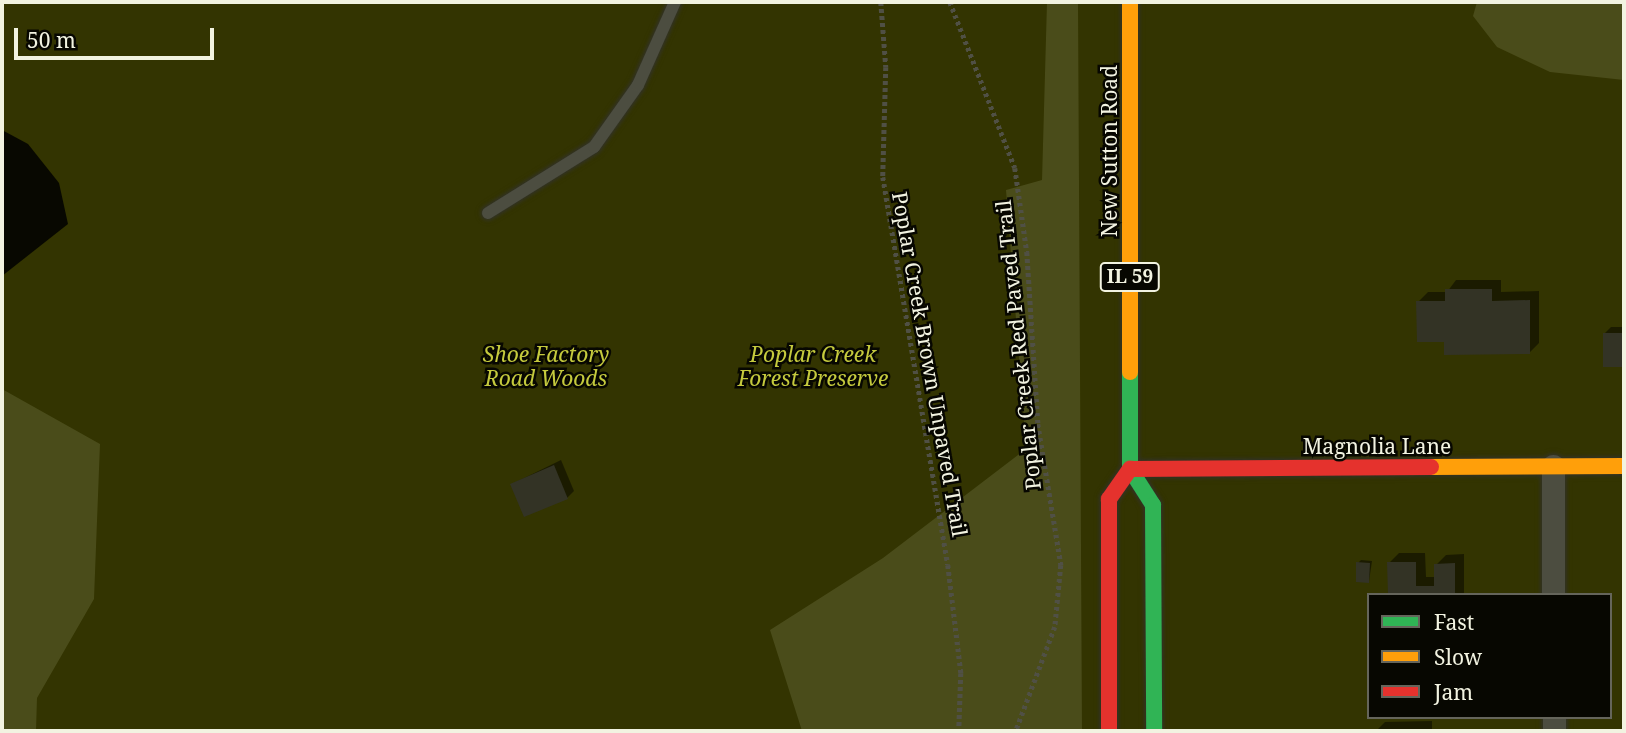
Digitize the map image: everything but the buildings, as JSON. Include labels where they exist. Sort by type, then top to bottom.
[{"type":"main road","name":"New Sutton Road","points":[[1130,2],[1130,469]]},
{"type":"main road","name":"Magnolia Lane","points":[[1130,469],[1624,466]]},
{"type":"main road","points":[[1109,731],[1109,499],[1130,469],[1153,506],[1154,731]]},
{"type":"street","points":[[1553,466],[1553,593]]},
{"type":"lane","points":[[488,214],[594,147],[638,85],[675,2]]},
{"type":"path","name":"Poplar Creek Brown Unpaved Trail","points":[[881,2],[886,67],[883,177],[948,565],[961,673],[959,731]]},
{"type":"path","name":"Poplar Creek Red Paved Trail","points":[[950,2],[1015,167],[1027,252],[1038,424],[1060,565],[1055,626],[1016,731]]},
{"type":"green space","name":"Poplar Creek Forest Preserve","points":[[2,2],[1624,2],[1624,731],[2,731]]},
{"type":"shaded area","points":[[1047,2],[1078,2],[1082,731],[802,731],[770,630],[883,558],[1026,449],[1006,190],[1042,180]]},
{"type":"shaded area","points":[[1477,2],[1624,2],[1624,80],[1550,72],[1497,47],[1473,16]]},
{"type":"shaded area","points":[[2,130],[28,144],[59,183],[68,224],[2,276]]},
{"type":"shaded area","points":[[2,389],[100,444],[94,599],[37,698],[36,731],[2,731]]},
{"type":"traffic: fast","points":[[1130,372],[1130,469],[1153,505],[1154,731]]},
{"type":"traffic: slow","points":[[1130,2],[1130,372]]},
{"type":"traffic: slow","points":[[1431,467],[1624,466]]},
{"type":"traffic: jam","points":[[1130,469],[1431,467]]},
{"type":"traffic: jam","points":[[1109,731],[1109,499],[1130,469]]},
{"type":"park label","name":"Shoe Factory Road Woods","points":[[546,366]]}]
